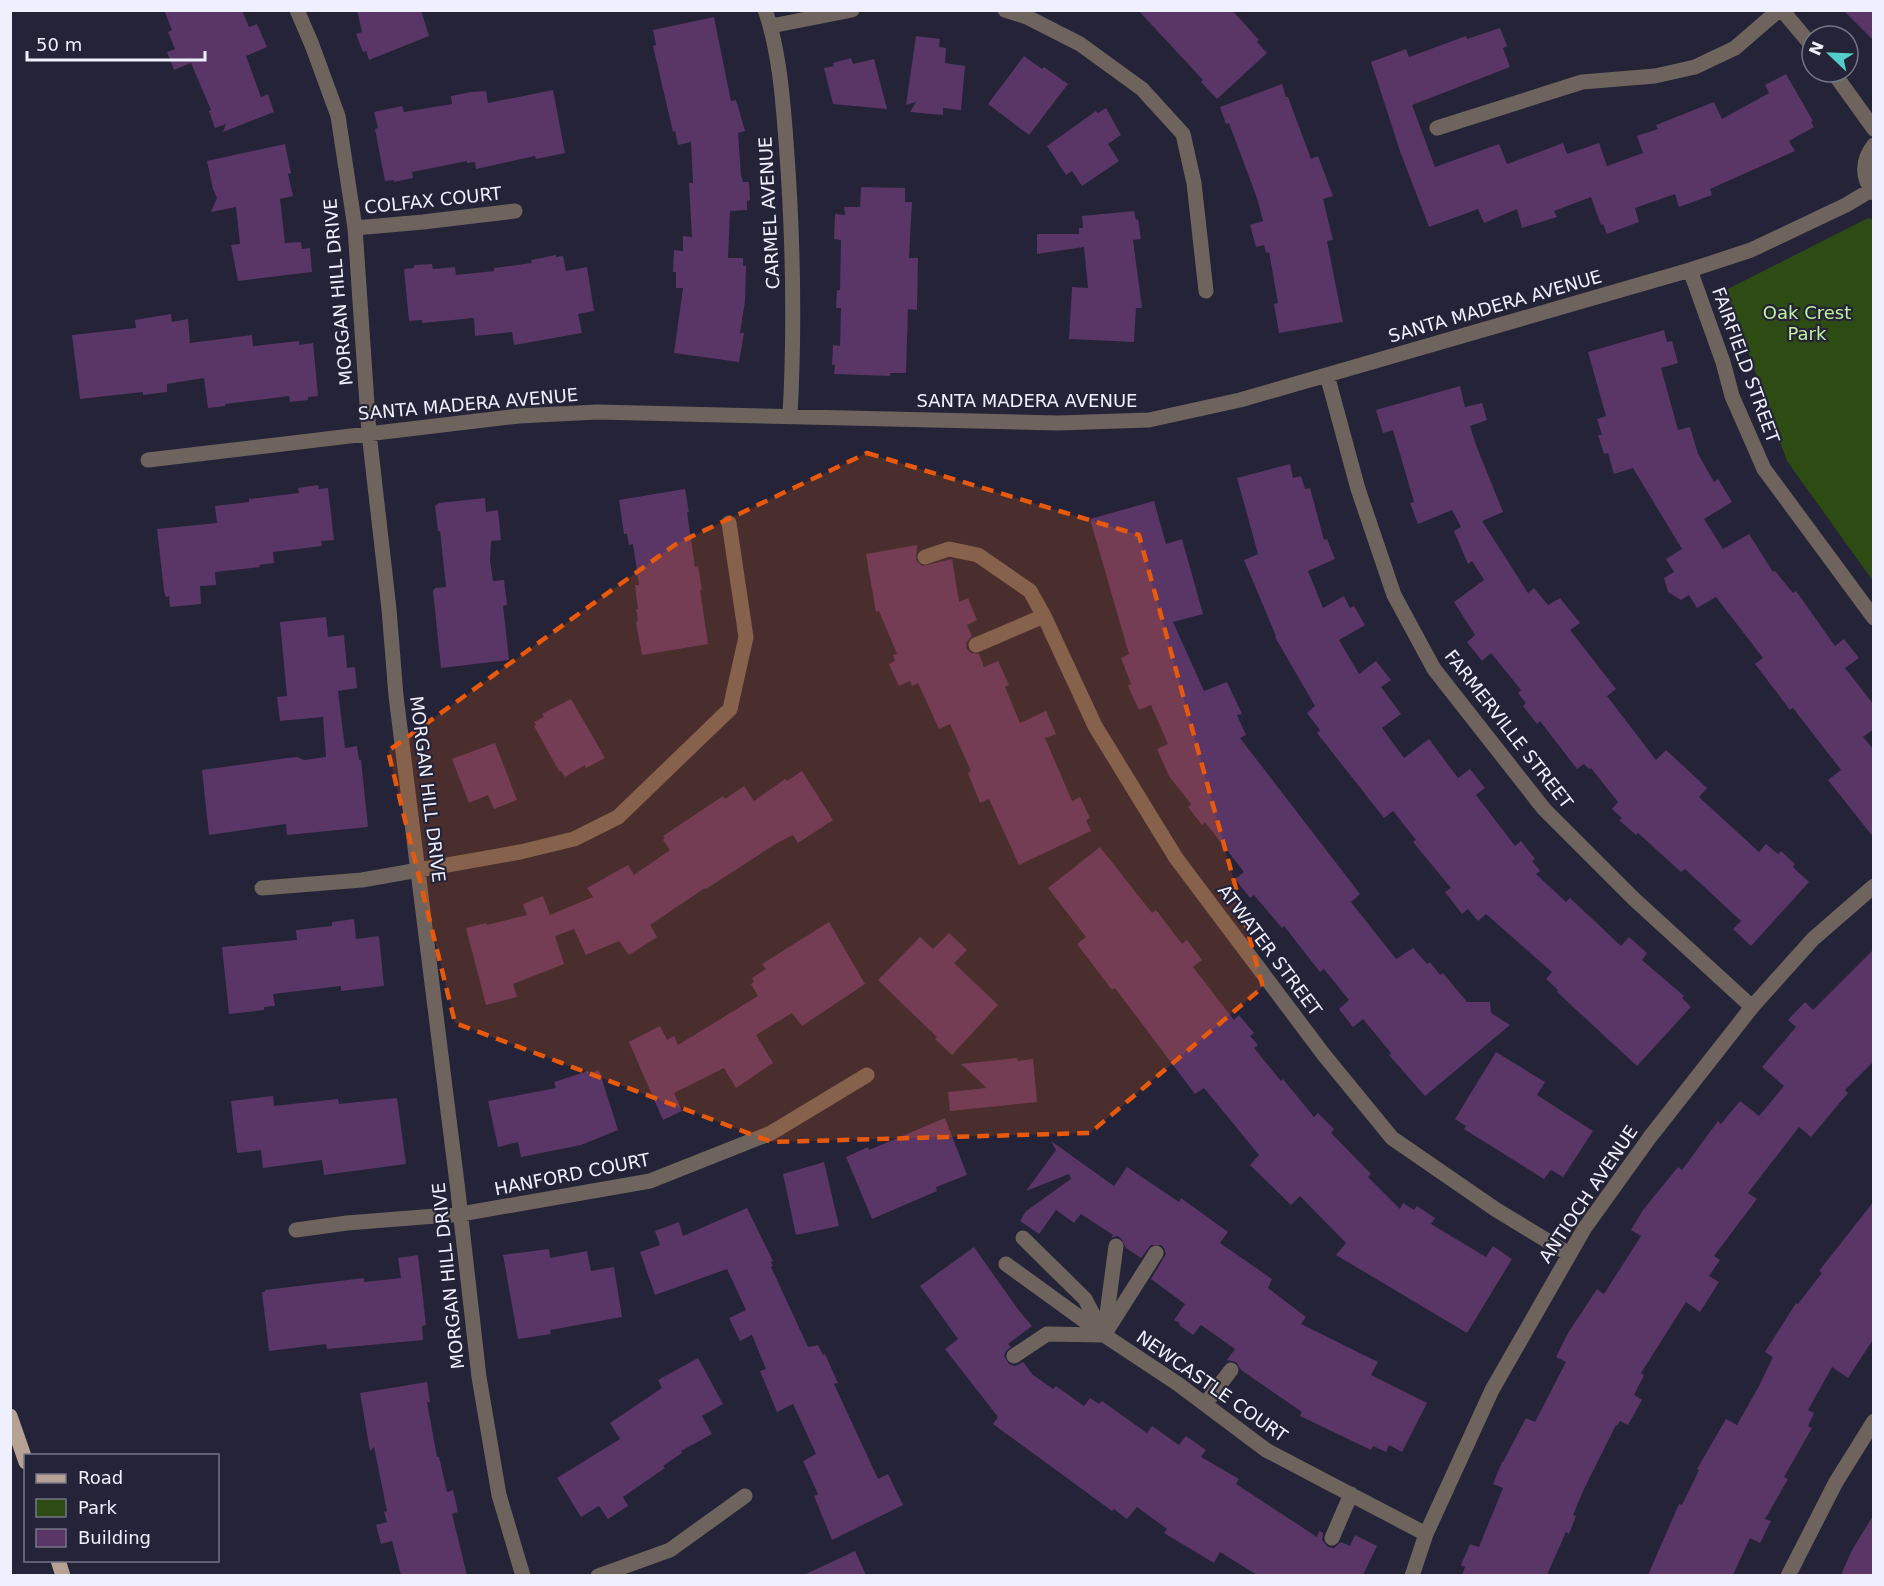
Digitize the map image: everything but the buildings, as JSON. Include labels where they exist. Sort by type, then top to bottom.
[{"type":"main road","points":[[10,1416],[24,1456]]},
{"type":"street","name":"MORGAN HILL DRIVE","points":[[297,10],[338,116],[355,228],[369,433],[389,609],[396,696],[461,1214],[479,1377],[499,1495],[523,1575]]},
{"type":"street","name":"CARMEL AVENUE","points":[[765,10],[771,26],[783,111],[790,196],[794,341],[790,416]]},
{"type":"street","points":[[771,26],[852,10]]},
{"type":"street","points":[[1005,10],[1027,17],[1080,44],[1143,89],[1184,134],[1194,183],[1206,291]]},
{"type":"street","points":[[1437,128],[1582,82],[1655,76],[1695,67],[1735,48],[1781,10],[1800,32]]},
{"type":"street","points":[[1842,84],[1874,129]]},
{"type":"street","name":"SANTA MADERA AVENUE","points":[[148,460],[519,416],[597,412],[1058,423],[1149,420],[1240,400],[1690,270],[1751,250],[1872,191],[1866,180],[1864,168],[1866,156],[1874,145]]},
{"type":"street","name":"COLFAX COURT","points":[[355,228],[515,211]]},
{"type":"street","name":"FAIRFIELD STREET","points":[[1690,270],[1723,362],[1732,396],[1764,469],[1874,618]]},
{"type":"street","name":"FARMERVILLE STREET","points":[[1328,375],[1358,489],[1394,595],[1434,669],[1544,809],[1634,899],[1752,1007]]},
{"type":"street","points":[[262,888],[362,880],[520,852],[574,839],[618,817],[729,709],[746,637],[729,523]]},
{"type":"street","name":"ATWATER STREET","points":[[925,557],[949,549],[978,555],[1030,591],[1095,726],[1168,844],[1324,1055],[1392,1138],[1495,1209],[1569,1254]]},
{"type":"street","points":[[976,645],[1044,616]]},
{"type":"street","name":"ANTIOCH AVENUE","points":[[1412,1575],[1426,1534],[1492,1390],[1584,1229],[1650,1137],[1752,1007],[1813,939],[1874,886]]},
{"type":"street","name":"HANFORD COURT","points":[[296,1230],[347,1223],[461,1214],[650,1181],[771,1133],[867,1075]]},
{"type":"street","points":[[1023,1238],[1085,1299],[1104,1335]]},
{"type":"street","points":[[1104,1335],[1116,1246]]},
{"type":"street","points":[[1104,1335],[1156,1253]]},
{"type":"street","name":"NEWCASTLE COURT","points":[[1006,1264],[1205,1404],[1266,1450],[1426,1534]]},
{"type":"street","points":[[1014,1356],[1047,1334],[1104,1335]]},
{"type":"street","points":[[1205,1404],[1231,1370]]},
{"type":"street","points":[[1788,1575],[1842,1472],[1874,1420]]},
{"type":"street","points":[[1332,1538],[1351,1494]]},
{"type":"street","points":[[598,1575],[670,1550],[745,1496]]},
{"type":"highlighted area","points":[[867,453],[1139,535],[1263,987],[1090,1133],[772,1142],[455,1023],[388,751],[676,544]]},
{"type":"green space","name":"Oak Crest Park","points":[[1868,218],[1874,220],[1873,581],[1787,461],[1726,290]]}]
